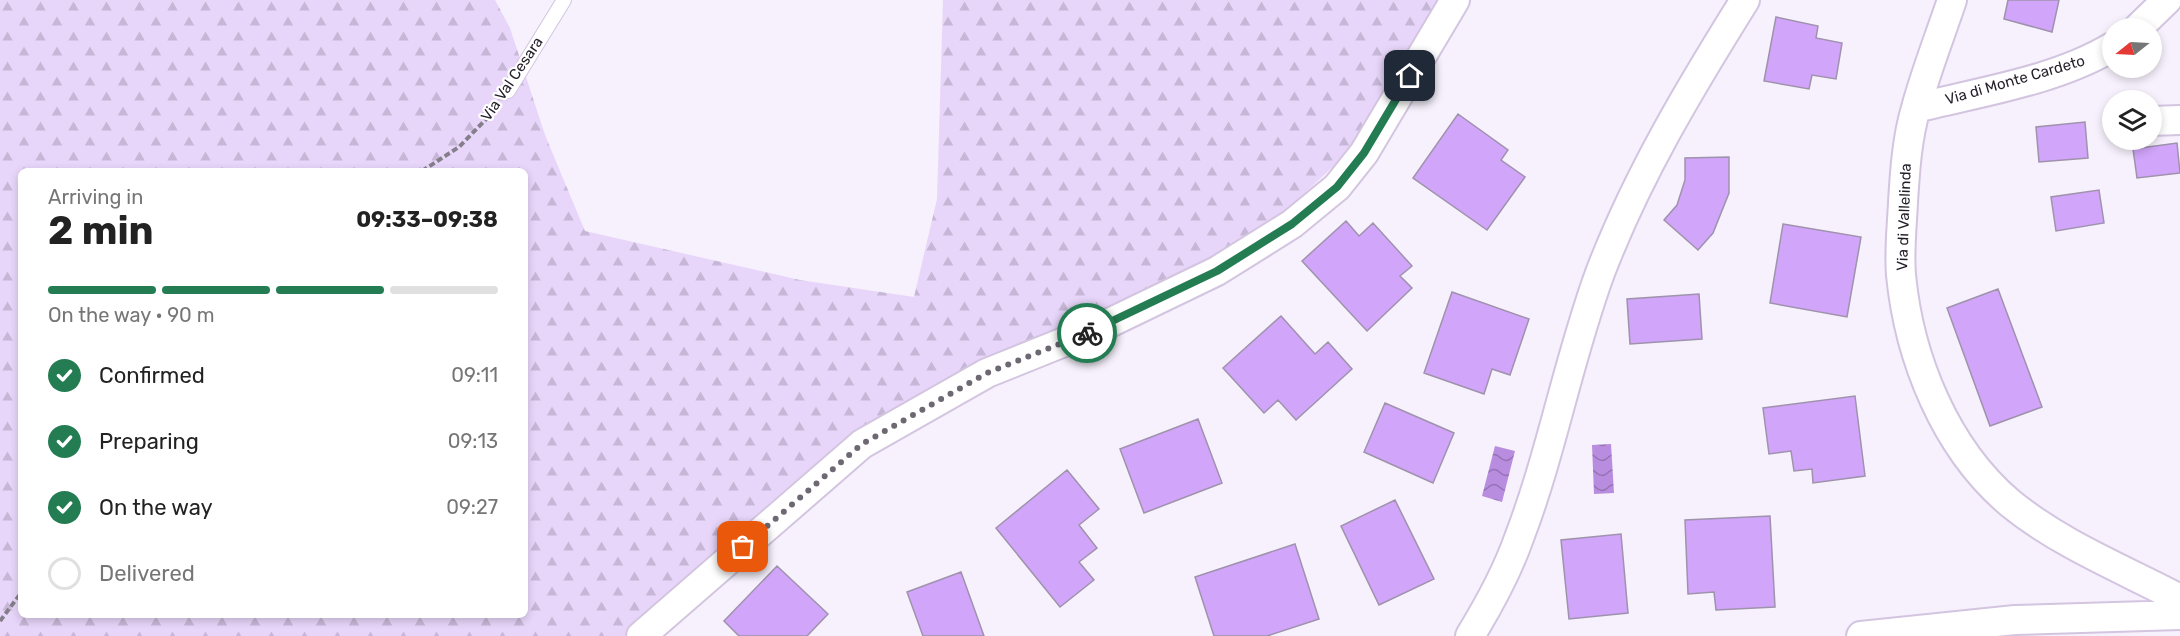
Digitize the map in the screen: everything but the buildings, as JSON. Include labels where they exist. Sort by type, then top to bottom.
[{"type":"street","points":[[641,636],[862,444],[987,373],[1099,328],[1217,271],[1292,224],[1337,187],[1364,153],[1455,0]]},
{"type":"street","points":[[1470,636],[1502,579],[1519,540],[1532,503],[1581,328],[1623,217],[1665,132],[1745,0]]},
{"type":"street","name":"Via di Vallelinda","points":[[1952,0],[1916,108],[1905,164],[1901,272],[1911,332],[1925,375],[1943,417],[1975,465],[2010,502],[2069,541],[2180,599]]},
{"type":"street","points":[[2149,18],[2167,0]]},
{"type":"street","name":"Via di Monte Cardeto","points":[[1916,108],[2045,75],[2076,65],[2102,52]]},
{"type":"street","points":[[2162,121],[2180,120]]},
{"type":"street","points":[[1861,636],[2015,620],[2180,615]]},
{"type":"lane","name":"Via Val Cesara","points":[[508,91],[564,0]]},
{"type":"path","name":"Via Val Cesara","points":[[427,168],[472,135],[494,111],[508,91]]},
{"type":"path","points":[[0,621],[18,597]]},
{"type":"green space","points":[[0,0],[495,0],[510,28],[545,135],[585,231],[800,280],[914,297],[937,199],[943,0],[1464,0],[1380,102],[1342,158],[1288,209],[1205,270],[924,397],[849,435],[771,502],[625,636],[0,636]]},
{"type":"water","points":[[1611,444],[1614,493],[1594,494],[1592,445]]},
{"type":"water","points":[[1495,446],[1515,451],[1502,502],[1482,496]]},
{"type":"way so far","points":[[743,547],[862,444],[987,373],[1087,333]]},
{"type":"route","points":[[1087,333],[1217,271],[1292,224],[1337,187],[1364,153],[1410,76]]}]
